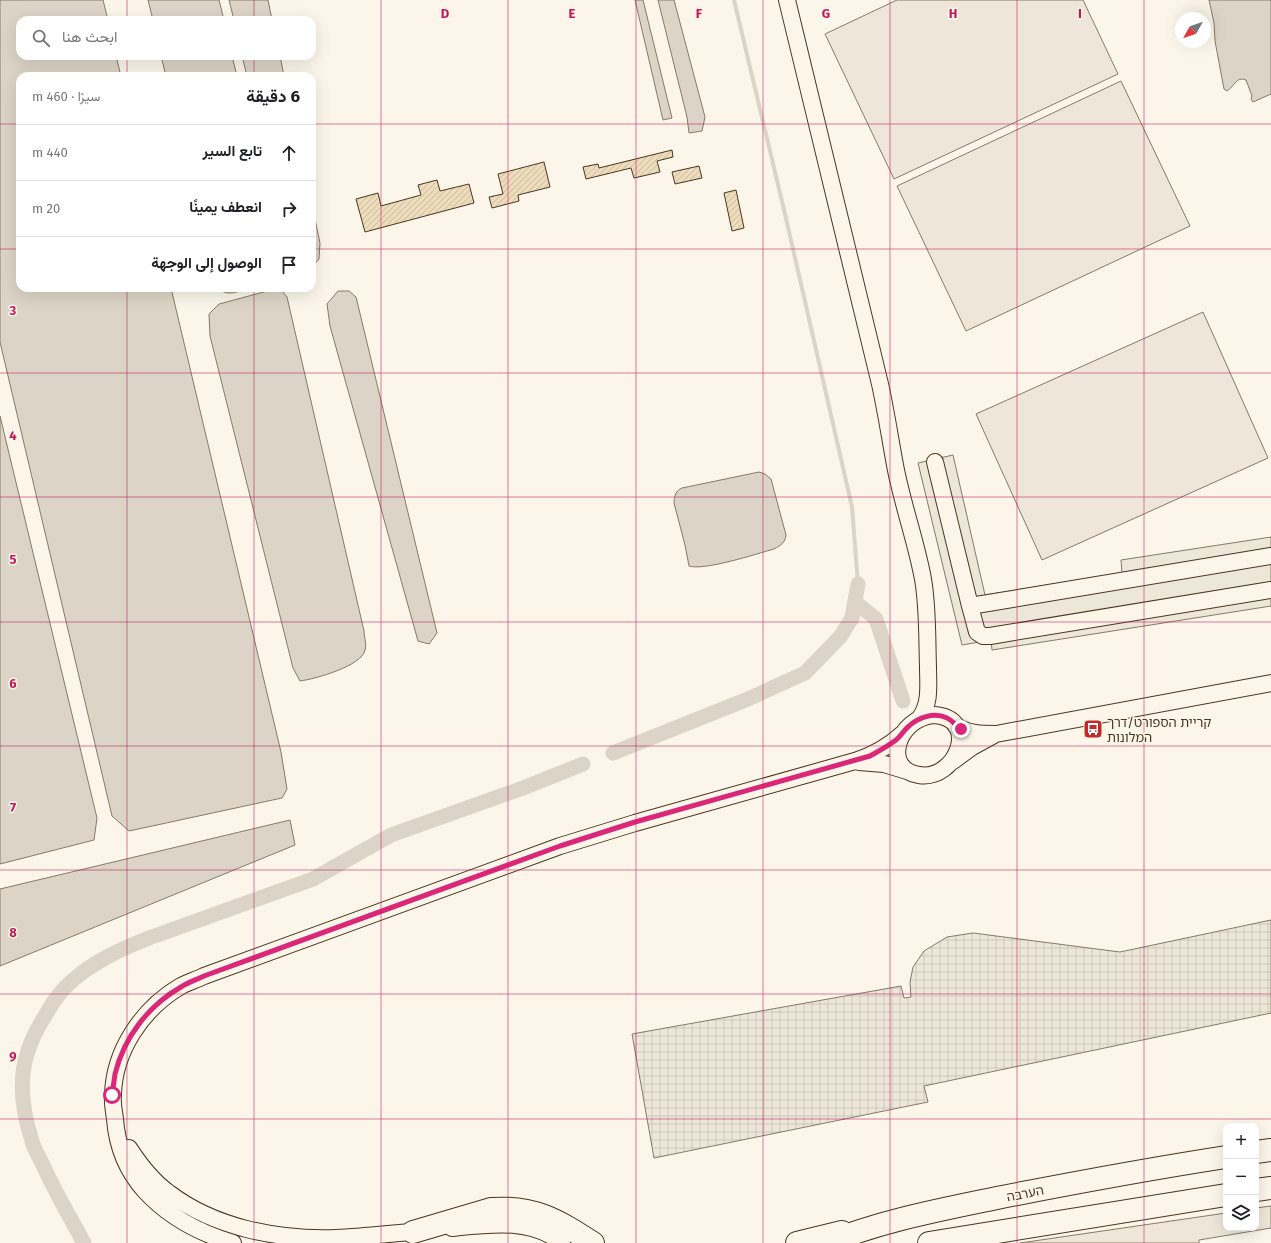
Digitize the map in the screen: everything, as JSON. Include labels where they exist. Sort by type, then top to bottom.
[{"type":"highway","points":[[1259,1152],[1271,1150]]},
{"type":"highway","name":"הערבה","points":[[827,1243],[875,1226],[940,1210],[1069,1184],[1223,1157]]},
{"type":"highway","points":[[1259,1190],[1271,1188]]},
{"type":"highway","points":[[929,1243],[1223,1195]]},
{"type":"highway","points":[[414,1232],[491,1209],[510,1209],[533,1212],[549,1217],[593,1243]]},
{"type":"highway","points":[[797,1243],[832,1234],[875,1226]]},
{"type":"street","points":[[787,0],[880,384],[889,426],[895,466],[923,579],[927,616],[928,693],[927,706],[919,719]]},
{"type":"street","points":[[935,462],[970,606],[978,632],[983,636],[1271,590]]},
{"type":"street","points":[[970,606],[1271,556]]},
{"type":"street","points":[[956,726],[971,732],[996,734],[1271,683]]},
{"type":"street","points":[[928,693],[932,707],[940,715],[951,720],[960,734],[960,745],[951,762]]},
{"type":"street","points":[[233,1243],[194,1228],[176,1218],[159,1204],[144,1190],[132,1173],[123,1156],[117,1137],[112,1095],[115,1074],[122,1052],[132,1033],[146,1015],[162,999],[182,986],[211,974],[560,846],[635,822],[848,763],[877,752],[890,744],[911,724],[919,719],[928,716],[940,715]]},
{"type":"street","points":[[902,734],[898,746],[898,757],[903,767],[907,771]]},
{"type":"street","points":[[848,763],[877,763],[891,765],[917,775],[929,775],[941,770],[972,747],[996,734]]},
{"type":"street","points":[[114,1118],[138,1162],[152,1178],[168,1192],[185,1204],[202,1213],[221,1221],[255,1231],[303,1238],[350,1238],[490,1224],[515,1224],[538,1230],[562,1243]]},
{"type":"shaded area","points":[[0,0],[103,0],[107,16],[16,16],[16,60],[117,60],[120,72],[16,72],[16,292],[172,292],[281,752],[287,789],[282,798],[129,831],[112,816],[0,342]]},
{"type":"shaded area","points":[[148,0],[219,0],[223,16],[152,16]]},
{"type":"shaded area","points":[[229,0],[268,0],[271,16],[233,16]]},
{"type":"shaded area","points":[[635,0],[643,0],[672,118],[663,120]]},
{"type":"shaded area","points":[[658,0],[674,0],[705,117],[702,131],[689,133],[687,117]]},
{"type":"shaded area","points":[[897,0],[1083,0],[1118,74],[894,179],[825,34]]},
{"type":"shaded area","points":[[1209,0],[1271,0],[1271,94],[1253,102],[1246,80],[1243,79],[1238,80],[1227,91],[1224,89]]},
{"type":"shaded area","points":[[162,60],[233,60],[236,72],[165,72]]},
{"type":"shaded area","points":[[243,60],[281,60],[283,72],[246,72]]},
{"type":"shaded area","points":[[1121,81],[1190,226],[966,331],[897,186]]},
{"type":"shaded area","points":[[316,224],[320,243],[319,259],[316,262]]},
{"type":"shaded area","points":[[338,291],[349,291],[356,297],[437,633],[429,644],[418,641],[330,326],[327,304]]},
{"type":"shaded area","points":[[264,292],[283,292],[287,297],[366,643],[366,648],[362,656],[356,661],[337,671],[316,678],[300,681],[293,668],[210,336],[209,314],[219,304]]},
{"type":"shaded area","points":[[1203,312],[1268,458],[1042,560],[976,414]]},
{"type":"shaded area","points":[[0,416],[97,818],[94,840],[0,864]]},
{"type":"shaded area","points":[[953,455],[985,595],[1122,573],[1121,560],[1271,537],[1271,606],[992,650],[991,640],[962,645],[918,463]]},
{"type":"shaded area","points":[[759,472],[765,474],[771,479],[786,535],[784,542],[774,549],[730,561],[706,566],[689,566],[674,503],[677,492],[682,488]]},
{"type":"shaded area","points":[[290,820],[295,845],[0,966],[0,889]]},
{"type":"shaded area","points":[[1271,920],[1271,1013],[924,1086],[928,1102],[654,1158],[632,1034],[901,986],[904,998],[911,997],[910,982],[913,967],[924,951],[947,937],[973,933],[1120,952]]},
{"type":"shaded area","points":[[1271,1206],[1271,1228],[1259,1230],[1259,1208]]},
{"type":"shaded area","points":[[1223,1213],[1223,1231],[1253,1231],[1199,1240],[1199,1243],[1020,1243]]},
{"type":"building","points":[[672,150],[673,157],[657,161],[660,172],[634,178],[631,168],[586,179],[583,167],[598,164],[599,168]]},
{"type":"building","points":[[544,162],[550,187],[518,195],[519,201],[492,208],[489,197],[503,194],[498,174]]},
{"type":"building","points":[[699,166],[702,178],[675,184],[672,172]]},
{"type":"building","points":[[437,180],[440,191],[469,184],[474,203],[365,232],[356,199],[378,193],[381,206],[421,195],[418,185]]},
{"type":"building","points":[[736,190],[744,228],[732,231],[724,193]]},
{"type":"waterway","points":[[734,0],[852,507],[858,584]]},
{"type":"waterway","points":[[613,753],[748,699],[805,673],[840,637],[852,618],[858,584]]},
{"type":"waterway","points":[[855,602],[876,619],[903,701]]},
{"type":"waterway","points":[[84,1243],[34,1147],[26,1119],[22,1084],[25,1062],[31,1042],[51,1006],[69,984],[81,973],[99,961],[149,938],[313,879],[391,835],[523,788],[583,764]]},
{"type":"place","name":"קריית הספורט/דרך המלונות","points":[[1093,729]]},
{"type":"route","points":[[112,1095],[115,1074],[122,1052],[132,1033],[146,1015],[162,999],[182,986],[204,976],[560,846],[635,822],[870,756],[897,739],[911,724],[922,717],[940,715],[951,720],[961,729]]}]
